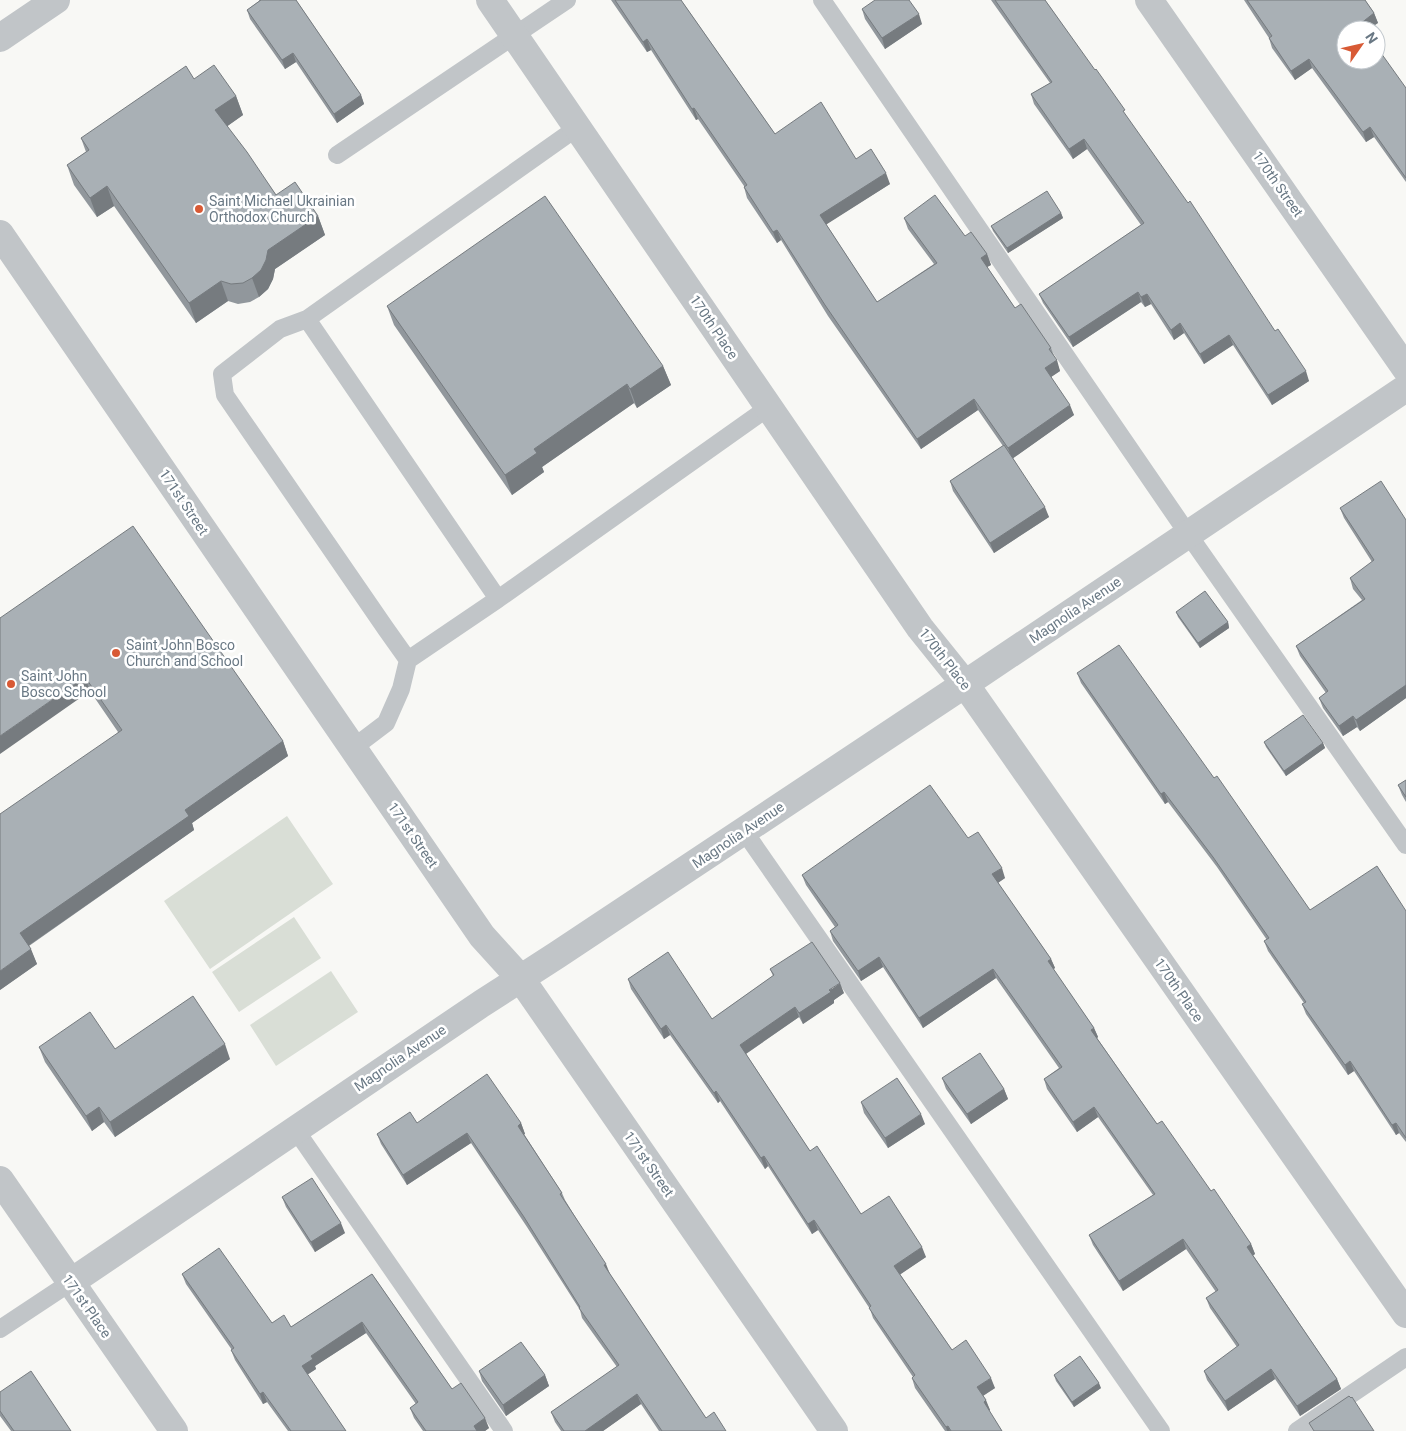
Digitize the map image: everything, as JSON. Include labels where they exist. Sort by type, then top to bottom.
[{"type":"street","points":[[0,38],[56,0]]},
{"type":"street","name":"170th Place","points":[[490,0],[920,628],[965,684],[1406,1314]]},
{"type":"street","name":"170th Street","points":[[1149,0],[1406,369]]},
{"type":"street","name":"171st Street","points":[[0,234],[482,936],[521,979],[834,1431]]},
{"type":"street","name":"Magnolia Avenue","points":[[71,1282],[481,1004],[965,684],[1406,388]]},
{"type":"street","name":"171st Place","points":[[0,1180],[174,1431]]},
{"type":"lane","points":[[337,155],[567,0]]},
{"type":"lane","points":[[822,0],[1188,534],[1406,845]]},
{"type":"lane","points":[[408,660],[225,395],[222,374],[280,329],[307,319],[578,127]]},
{"type":"lane","points":[[307,319],[498,599]]},
{"type":"lane","points":[[353,748],[386,723],[401,689],[408,660],[498,599],[769,407]]},
{"type":"lane","points":[[744,831],[1161,1431]]},
{"type":"lane","points":[[295,1130],[504,1431]]},
{"type":"lane","points":[[0,1329],[71,1282]]},
{"type":"lane","points":[[1297,1431],[1406,1357]]},
{"type":"shaded area","points":[[287,816],[333,884],[210,969],[164,901]]},
{"type":"shaded area","points":[[294,917],[321,958],[239,1012],[212,972]]},
{"type":"shaded area","points":[[331,971],[358,1012],[276,1066],[250,1025]]},
{"type":"building","points":[[261,0],[296,0],[361,95],[334,114],[293,53],[282,60],[247,10]]},
{"type":"building","points":[[615,0],[681,0],[775,134],[821,102],[856,159],[871,149],[886,173],[820,215],[877,302],[937,263],[904,218],[935,195],[965,236],[971,232],[987,254],[981,258],[1015,308],[1021,304],[1051,348],[1049,349],[1057,360],[1045,368],[1070,405],[1008,448],[974,399],[917,439],[825,305],[777,230],[773,232],[744,187],[747,185],[694,108],[692,109],[647,39],[643,42]]},
{"type":"building","points":[[875,0],[909,0],[919,14],[882,38],[862,9]]},
{"type":"building","points":[[995,0],[1045,0],[1125,110],[1123,111],[1188,203],[1190,201],[1275,331],[1278,329],[1306,371],[1268,395],[1229,335],[1200,354],[1180,323],[1171,330],[1147,294],[1141,297],[1138,292],[1069,337],[1039,294],[1144,223],[1084,139],[1069,149],[1031,94],[1052,82]]},
{"type":"building","points":[[1247,0],[1365,0],[1374,13],[1365,20],[1336,20],[1336,70],[1386,70],[1386,60],[1406,88],[1406,178],[1370,127],[1363,132],[1309,59],[1291,71],[1269,38],[1272,36]]},
{"type":"building","name":"Saint Michael Ukrainian Orthodox Church","points":[[214,65],[236,96],[215,110],[247,152],[276,195],[295,182],[318,216],[268,250],[261,270],[252,278],[243,283],[231,284],[221,281],[189,303],[107,186],[90,198],[67,165],[89,150],[81,138],[186,66],[194,79]]},
{"type":"building","points":[[1047,191],[1061,213],[1007,248],[991,226]]},
{"type":"building","points":[[545,196],[663,366],[630,389],[627,384],[534,449],[537,453],[505,475],[387,306]]},
{"type":"building","points":[[1004,445],[1045,507],[990,543],[950,481]]},
{"type":"building","points":[[1381,481],[1406,520],[1406,685],[1356,720],[1353,716],[1339,726],[1319,698],[1328,691],[1296,646],[1365,599],[1350,578],[1374,560],[1340,508]]},
{"type":"building","points":[[133,526],[283,741],[185,810],[189,816],[20,933],[31,949],[0,971],[0,814],[122,730],[85,677],[0,736],[0,618]]},
{"type":"building","points":[[1205,591],[1228,622],[1198,643],[1176,612]]},
{"type":"building","points":[[1119,645],[1214,778],[1217,776],[1310,910],[1377,866],[1406,911],[1406,1138],[1396,1123],[1392,1125],[1350,1061],[1345,1065],[1302,1004],[1306,1002],[1264,941],[1269,938],[1213,857],[1164,792],[1161,794],[1077,673]]},
{"type":"building","points":[[1303,715],[1323,743],[1284,771],[1264,742]]},
{"type":"building","points":[[1406,780],[1406,797],[1398,785]]},
{"type":"building","points":[[930,785],[968,838],[978,832],[1002,868],[992,874],[1051,959],[1048,961],[1094,1028],[1091,1030],[1157,1124],[1162,1121],[1211,1191],[1214,1189],[1251,1244],[1247,1247],[1337,1379],[1297,1406],[1271,1369],[1225,1401],[1204,1371],[1239,1345],[1206,1298],[1218,1290],[1183,1239],[1119,1281],[1089,1235],[1155,1194],[1094,1107],[1073,1122],[1044,1079],[1062,1067],[993,969],[919,1018],[879,957],[858,971],[830,931],[838,925],[802,875]]},
{"type":"building","points":[[812,942],[840,983],[829,990],[831,992],[799,1013],[795,1007],[740,1045],[810,1151],[817,1146],[861,1214],[889,1196],[922,1247],[894,1266],[952,1350],[966,1340],[991,1378],[977,1387],[1002,1431],[951,1431],[948,1426],[946,1427],[912,1378],[915,1375],[869,1308],[871,1306],[814,1220],[808,1224],[764,1156],[761,1158],[716,1091],[714,1093],[666,1025],[661,1029],[628,979],[668,952],[712,1019],[774,975],[770,969]]},
{"type":"building","points":[[193,996],[225,1044],[110,1122],[99,1107],[86,1116],[39,1047],[90,1012],[115,1049]]},
{"type":"building","points":[[980,1053],[1004,1089],[967,1114],[942,1078]]},
{"type":"building","points":[[487,1074],[521,1123],[518,1126],[606,1264],[604,1265],[706,1418],[714,1412],[726,1431],[662,1431],[637,1394],[585,1431],[564,1431],[551,1412],[619,1365],[579,1308],[524,1217],[467,1133],[403,1175],[377,1134],[410,1112],[417,1123]]},
{"type":"building","points":[[897,1078],[921,1114],[885,1138],[861,1102]]},
{"type":"building","points":[[312,1178],[341,1223],[311,1242],[282,1197]]},
{"type":"building","points":[[219,1248],[272,1323],[284,1315],[291,1327],[372,1274],[452,1389],[461,1383],[485,1418],[474,1426],[477,1431],[426,1431],[410,1408],[418,1402],[362,1322],[311,1356],[313,1359],[302,1366],[346,1431],[291,1431],[263,1392],[260,1394],[231,1350],[234,1348],[182,1274]]},
{"type":"building","points":[[521,1342],[545,1375],[503,1405],[479,1371]]},
{"type":"building","points":[[1080,1356],[1099,1383],[1072,1402],[1054,1375]]},
{"type":"building","points":[[31,1371],[71,1431],[14,1431],[0,1411],[0,1392]]},
{"type":"building","points":[[1349,1396],[1352,1397],[1374,1431],[1314,1431],[1309,1423]]},
{"type":"place","name":"Saint Michael Ukrainian Orthodox Church","points":[[199,209]]},
{"type":"place","name":"Saint John Bosco Church and School","points":[[116,653]]},
{"type":"place","name":"Saint John Bosco School","points":[[11,684]]}]
